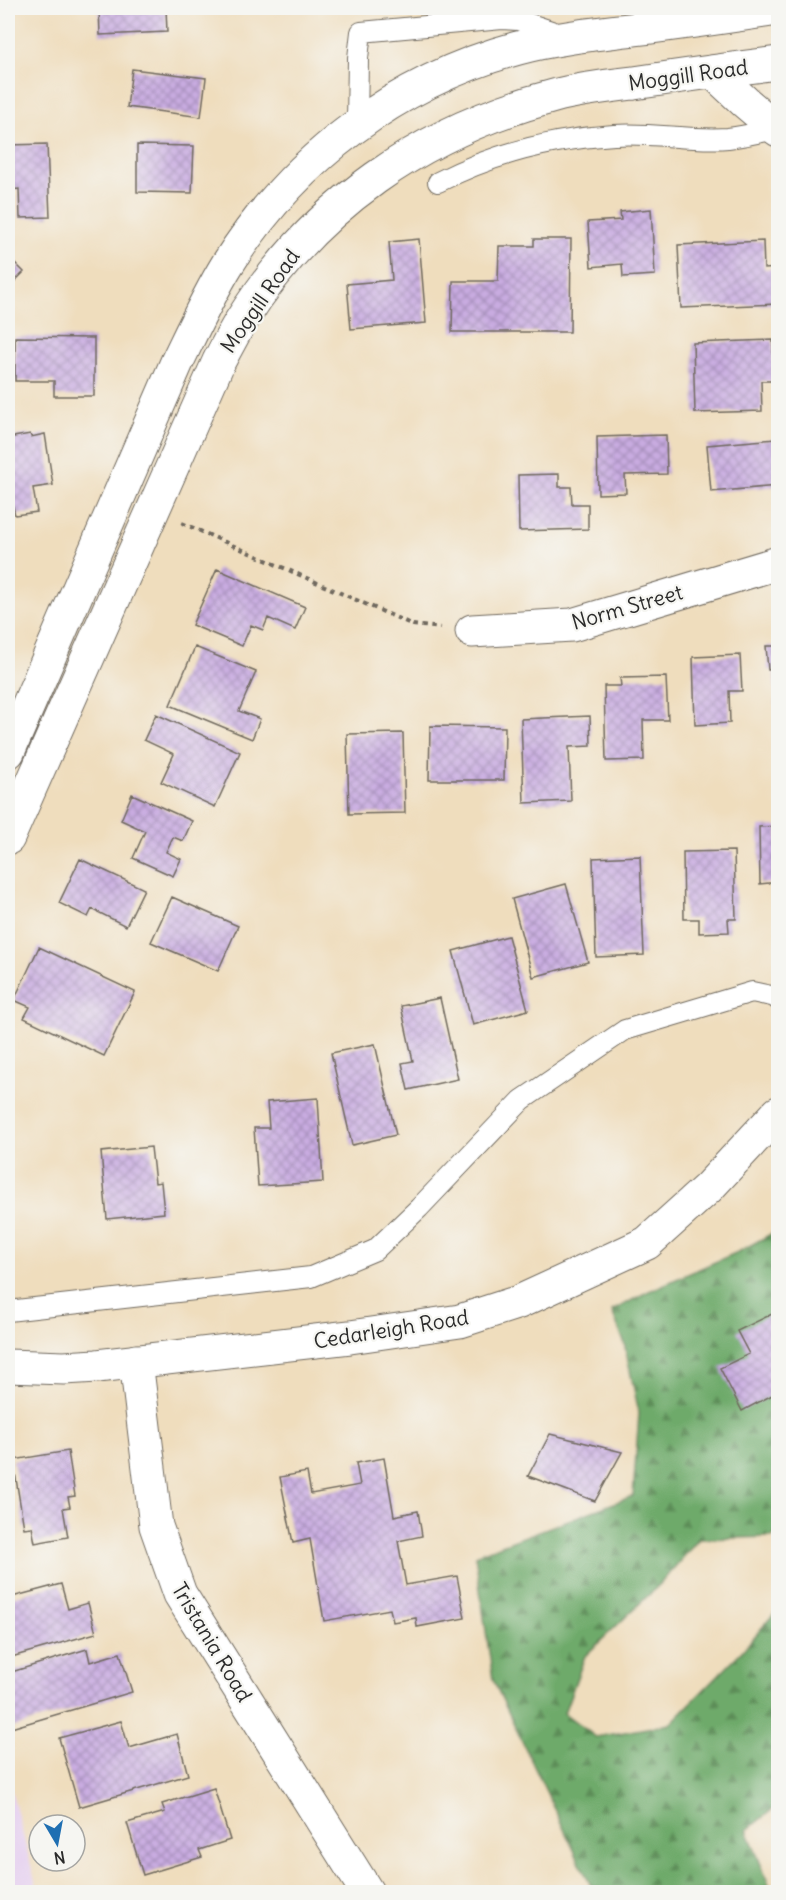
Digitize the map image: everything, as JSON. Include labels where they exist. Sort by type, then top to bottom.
[{"type":"main road","name":"Moggill Road","points":[[8,752],[177,362],[207,299],[258,220],[325,149],[392,102],[437,77],[480,60],[519,48],[570,37],[778,9]]},
{"type":"main road","name":"Moggill Road","points":[[8,838],[219,361],[241,321],[301,242],[340,204],[370,180],[415,152],[478,121],[515,107],[556,95],[778,63]]},
{"type":"main road","points":[[713,72],[778,130]]},
{"type":"main road","name":"Norm Street","points":[[472,631],[572,625],[778,563]]},
{"type":"main road","name":"Cedarleigh Road","points":[[8,1366],[64,1368],[350,1337],[460,1321],[519,1302],[647,1243],[708,1188],[778,1113]]},
{"type":"main road","name":"Tristania Road","points":[[136,1361],[156,1526],[180,1594],[367,1893]]},
{"type":"lane","points":[[357,125],[358,57],[362,32],[518,20],[570,37]]},
{"type":"lane","points":[[438,182],[482,162],[519,150],[572,139],[615,134],[729,138],[778,130]]},
{"type":"lane","points":[[8,1311],[311,1276],[375,1250],[419,1208],[522,1100],[625,1030],[752,992],[778,997]]},
{"type":"path","points":[[176,520],[412,625],[472,631]]},
{"type":"shaded area","points":[[8,1778],[27,1850],[27,1873],[33,1873],[38,1892],[8,1892]]},
{"type":"green space","points":[[778,1230],[778,1531],[772,1537],[699,1539],[660,1584],[585,1656],[564,1713],[596,1737],[670,1724],[742,1651],[778,1609],[778,1805],[747,1830],[772,1892],[609,1892],[591,1886],[493,1680],[475,1555],[633,1496],[639,1413],[624,1342],[612,1311],[647,1292],[740,1251]]},
{"type":"building","points":[[99,8],[166,8],[167,32],[100,35]]},
{"type":"building","points":[[132,69],[206,78],[201,117],[127,107]]},
{"type":"building","points":[[47,144],[50,217],[20,218],[19,189],[8,190],[8,145]]},
{"type":"building","points":[[137,145],[194,146],[192,193],[137,192]]},
{"type":"building","points":[[651,209],[655,275],[623,277],[622,264],[591,267],[588,222],[621,220],[620,212]]},
{"type":"building","points":[[419,239],[426,323],[351,329],[347,284],[392,280],[389,242]]},
{"type":"building","points":[[534,239],[571,239],[570,332],[452,332],[453,281],[498,281],[499,246],[534,246]]},
{"type":"building","points":[[763,241],[764,269],[778,268],[778,304],[681,308],[678,245]]},
{"type":"building","points":[[8,256],[24,272],[8,288]]},
{"type":"building","points":[[15,337],[94,338],[94,396],[54,396],[54,381],[15,381]]},
{"type":"building","points":[[773,340],[774,381],[761,381],[762,411],[695,413],[693,343]]},
{"type":"building","points":[[30,434],[31,437],[45,434],[53,485],[33,488],[37,512],[15,515],[13,507],[8,508],[8,438]]},
{"type":"building","points":[[666,435],[667,474],[625,475],[626,493],[598,494],[597,437]]},
{"type":"building","points":[[776,439],[778,486],[711,492],[707,445]]},
{"type":"building","points":[[559,474],[559,487],[571,487],[572,504],[588,504],[588,529],[519,531],[518,475]]},
{"type":"building","points":[[217,569],[305,607],[295,630],[268,618],[263,630],[251,625],[242,646],[192,625]]},
{"type":"building","points":[[766,646],[778,646],[778,712],[776,712],[774,670],[768,670]]},
{"type":"building","points":[[195,647],[256,672],[239,711],[260,719],[252,739],[170,705]]},
{"type":"building","points":[[740,655],[742,691],[729,691],[730,723],[695,725],[693,657]]},
{"type":"building","points":[[666,677],[668,720],[643,720],[644,760],[606,761],[604,686],[621,686],[620,678]]},
{"type":"building","points":[[156,714],[240,752],[215,807],[161,782],[174,754],[144,740]]},
{"type":"building","points":[[590,716],[591,746],[569,747],[571,801],[524,803],[521,719]]},
{"type":"building","points":[[430,726],[505,727],[504,780],[429,780]]},
{"type":"building","points":[[403,733],[405,813],[349,814],[347,734]]},
{"type":"building","points":[[132,794],[192,821],[183,841],[173,837],[166,852],[181,859],[173,876],[133,858],[145,831],[121,820]]},
{"type":"building","points":[[778,826],[778,882],[760,884],[759,827]]},
{"type":"building","points":[[734,851],[736,919],[728,919],[729,932],[699,933],[699,919],[684,919],[683,852]]},
{"type":"building","points":[[640,856],[644,955],[596,957],[593,858]]},
{"type":"building","points":[[80,859],[144,889],[126,926],[92,909],[88,917],[59,903]]},
{"type":"building","points":[[566,884],[588,962],[533,977],[512,899]]},
{"type":"building","points":[[172,897],[238,926],[218,971],[151,942]]},
{"type":"building","points":[[508,936],[528,1010],[473,1025],[453,951]]},
{"type":"building","points":[[39,947],[135,992],[104,1056],[24,1018],[30,1007],[14,1000]]},
{"type":"building","points":[[440,998],[458,1079],[408,1090],[402,1063],[413,1061],[401,1006]]},
{"type":"building","points":[[375,1044],[396,1135],[352,1145],[331,1053]]},
{"type":"building","points":[[318,1098],[323,1182],[258,1186],[254,1128],[269,1128],[267,1102]]},
{"type":"building","points":[[151,1147],[155,1183],[161,1182],[164,1213],[107,1219],[101,1152]]},
{"type":"building","points":[[774,1313],[778,1323],[778,1392],[742,1411],[720,1368],[749,1354],[737,1331]]},
{"type":"building","points":[[550,1434],[622,1452],[595,1501],[528,1476]]},
{"type":"building","points":[[68,1451],[75,1496],[68,1497],[70,1507],[63,1508],[68,1537],[35,1543],[32,1527],[24,1528],[13,1460]]},
{"type":"building","points":[[384,1458],[394,1516],[418,1511],[422,1536],[398,1541],[406,1585],[457,1576],[465,1618],[417,1627],[416,1618],[393,1622],[390,1609],[324,1621],[310,1539],[293,1543],[280,1477],[307,1472],[311,1494],[360,1485],[356,1463]]},
{"type":"building","points":[[61,1584],[68,1609],[88,1603],[96,1633],[8,1658],[8,1598]]},
{"type":"building","points":[[87,1649],[90,1662],[120,1653],[132,1692],[8,1729],[8,1673]]},
{"type":"building","points":[[121,1721],[129,1748],[177,1734],[188,1775],[79,1807],[59,1738]]},
{"type":"building","points":[[214,1788],[230,1840],[199,1850],[202,1857],[143,1875],[127,1823],[165,1812],[162,1804]]}]
